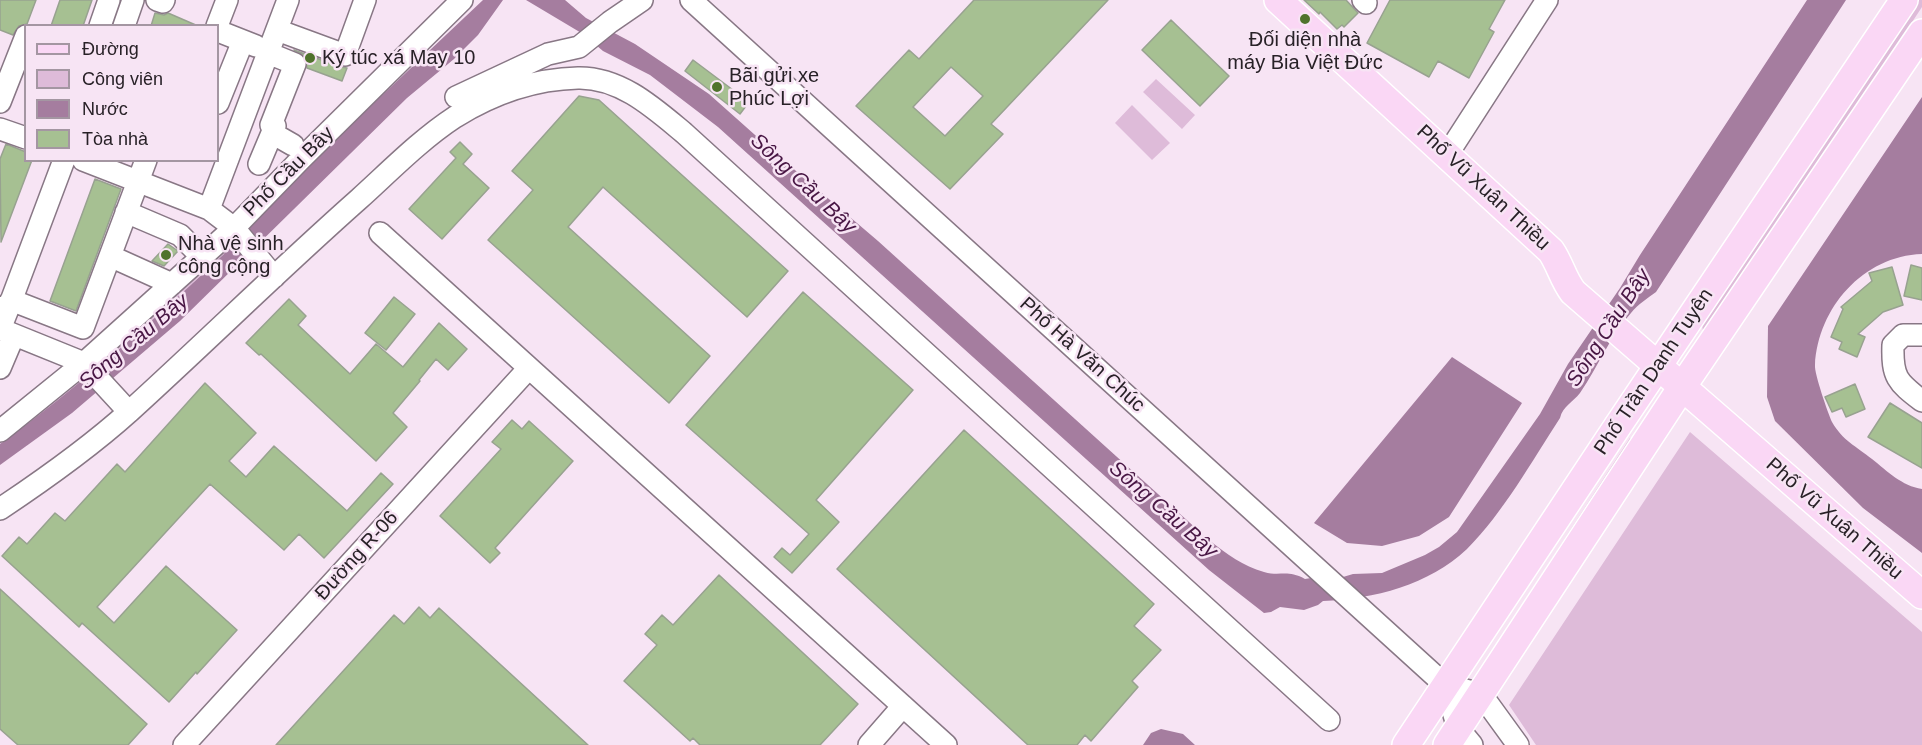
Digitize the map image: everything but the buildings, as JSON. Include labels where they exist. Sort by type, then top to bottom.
[{"type":"main road","name":"Phố Vũ Xuân Thiều","points":[[1278,0],[1551,251],[1566,284],[1573,292],[1922,595]]},
{"type":"main road","name":"Phố Trần Danh Tuyên","points":[[1406,745],[1904,0]]},
{"type":"main road","name":"Phố Trần Danh Tuyên","points":[[1459,739],[1481,694],[1682,387],[1922,33]]},
{"type":"street","points":[[101,24],[109,0]]},
{"type":"street","points":[[125,24],[133,0]]},
{"type":"street","points":[[157,0],[163,2],[164,0]]},
{"type":"street","points":[[218,24],[227,0]]},
{"type":"street","points":[[209,209],[288,0]]},
{"type":"street","points":[[277,30],[345,55],[365,0]]},
{"type":"street","name":"Phố Cầu Bây","points":[[0,430],[84,363],[234,228],[461,0]]},
{"type":"street","points":[[456,97],[548,54],[579,46],[642,0]]},
{"type":"street","name":"Phố Hà Văn Chúc","points":[[691,0],[1445,685],[1481,694]]},
{"type":"street","points":[[1447,155],[1547,0]]},
{"type":"street","points":[[219,31],[295,64],[259,165]]},
{"type":"street","points":[[0,102],[24,41]]},
{"type":"street","points":[[219,101],[243,41]]},
{"type":"street","points":[[0,510],[98,439],[129,412],[268,270],[455,117],[488,99],[523,85],[581,77],[612,83],[649,104],[684,133],[1329,720]]},
{"type":"street","points":[[245,115],[272,129],[293,145]]},
{"type":"street","points":[[0,130],[24,137]]},
{"type":"street","points":[[63,162],[6,305],[0,329],[84,363],[129,412]]},
{"type":"street","points":[[88,162],[209,209],[234,228],[268,270]]},
{"type":"street","points":[[6,305],[83,327],[145,162]]},
{"type":"street","points":[[126,212],[180,235],[202,257]]},
{"type":"street","points":[[380,233],[946,745]]},
{"type":"street","points":[[110,256],[172,284]]},
{"type":"street","points":[[0,368],[14,335]]},
{"type":"street","points":[[1922,335],[1903,335],[1893,345],[1896,376],[1903,387],[1922,401]]},
{"type":"street","name":"Đường R-06","points":[[184,745],[529,368]]},
{"type":"street","points":[[1445,685],[1459,739]]},
{"type":"street","points":[[1481,694],[1518,745]]},
{"type":"street","points":[[868,745],[903,706]]},
{"type":"green space","points":[[1916,0],[1922,0],[1922,7],[1710,329],[1703,331],[1702,325]]},
{"type":"green space","points":[[1156,79],[1195,115],[1182,129],[1143,92]]},
{"type":"green space","points":[[1132,105],[1170,143],[1152,160],[1115,123]]},
{"type":"green space","points":[[228,244],[225,253],[143,328],[59,399],[0,444],[0,436]]},
{"type":"green space","points":[[1690,432],[1922,632],[1922,745],[1536,745],[1509,705]]},
{"type":"green space","points":[[1630,438],[1638,443],[1502,647],[1497,643]]},
{"type":"water","name":"Sông Cầu Bây","points":[[483,0],[503,0],[478,35],[454,59],[407,98],[180,321],[72,413],[0,465],[0,444],[87,376],[197,279],[224,254],[228,244],[306,167]]},
{"type":"water","name":"Sông Cầu Bây","points":[[526,0],[565,0],[586,18],[635,44],[709,94],[878,241],[1210,541],[1236,559],[1256,569],[1270,573],[1293,574],[1305,579],[1382,573],[1425,555],[1457,532],[1540,414],[1568,364],[1807,0],[1846,0],[1656,292],[1637,307],[1624,322],[1580,393],[1563,410],[1505,503],[1467,549],[1436,572],[1400,588],[1362,597],[1323,601],[1304,610],[1280,607],[1264,613],[1209,570],[718,127],[650,75],[603,51],[583,34]]},
{"type":"water","points":[[1922,97],[1922,254],[1901,257],[1881,264],[1863,275],[1847,289],[1825,324],[1818,344],[1815,369],[1832,422],[1841,434],[1895,477],[1908,485],[1922,489],[1922,553],[1863,508],[1775,421],[1767,397],[1768,326]]},
{"type":"water","points":[[1452,357],[1522,403],[1449,517],[1419,536],[1382,546],[1347,543],[1314,523]]},
{"type":"water","points":[[1161,729],[1183,734],[1195,745],[1143,745],[1151,733]]},
{"type":"place","name":"Đối diện nhà máy Bia Việt Đức","points":[[1305,19]]},
{"type":"place","name":"Ký túc xá May 10","points":[[310,58]]},
{"type":"place","name":"Bãi gửi xe Phúc Lợi","points":[[717,87]]},
{"type":"place","name":"Nhà vệ sinh công cộng","points":[[166,255]]}]
